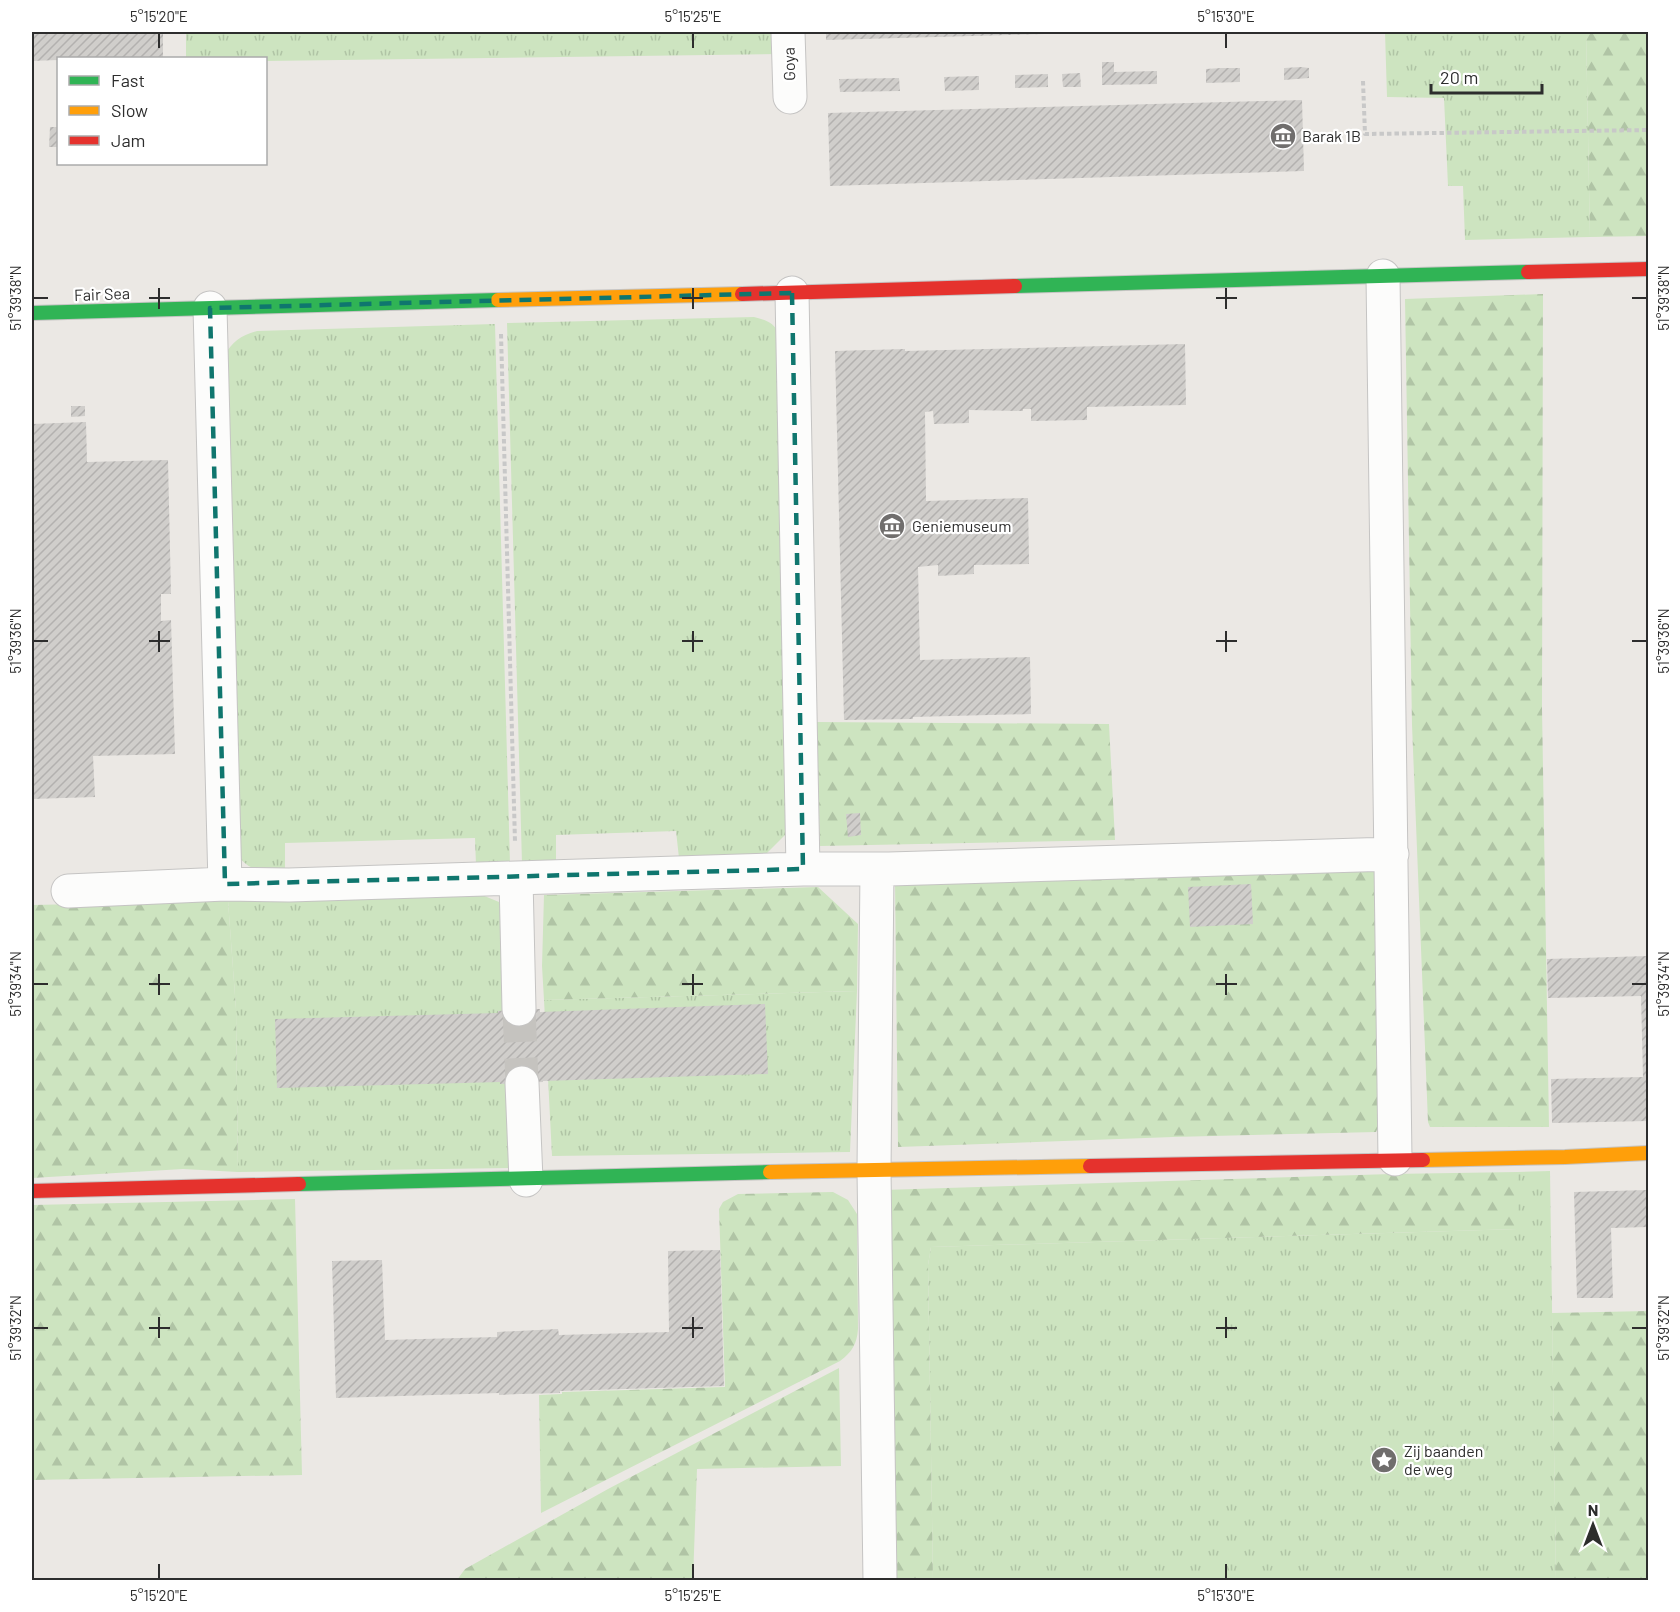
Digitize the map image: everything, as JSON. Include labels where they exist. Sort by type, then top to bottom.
[{"type":"street","name":"Goya","points":[[788,32],[790,97]]},
{"type":"street","name":"Fair Sea","points":[[32,313],[1648,269]]},
{"type":"street","points":[[1383,276],[1395,1160]]},
{"type":"street","points":[[792,292],[803,869]]},
{"type":"street","points":[[210,308],[225,884]]},
{"type":"street","points":[[68,891],[225,884],[289,885],[1392,854]]},
{"type":"street","points":[[877,869],[874,1171],[880,1581]]},
{"type":"street","points":[[516,879],[519,1009]]},
{"type":"street","points":[[522,1083],[525,1180]]},
{"type":"street","points":[[32,1191],[1648,1154]]},
{"type":"path","points":[[1363,81],[1365,134],[1648,130]]},
{"type":"path","points":[[501,301],[516,879]]},
{"type":"highlighted area","points":[[792,293],[803,869],[225,884],[210,308]]},
{"type":"green space","points":[[186,32],[780,32],[780,54],[267,61],[267,57],[186,57]]},
{"type":"green space","points":[[1385,32],[1586,32],[1590,237],[1465,240],[1463,186],[1448,186],[1444,98],[1387,97]]},
{"type":"green space","points":[[1586,32],[1648,32],[1648,236],[1590,237]]},
{"type":"green space","points":[[1543,294],[1542,708],[1549,1127],[1430,1127],[1412,725],[1405,299]]},
{"type":"green space","points":[[754,317],[770,323],[780,335],[793,827],[764,856],[679,858],[676,831],[556,835],[556,862],[522,864],[507,323]]},
{"type":"green space","points":[[495,324],[510,864],[476,865],[475,838],[285,843],[285,871],[257,870],[241,860],[236,853],[224,356],[238,340],[257,331]]},
{"type":"green space","points":[[817,722],[1109,724],[1115,840],[820,846]]},
{"type":"green space","points":[[1377,866],[1382,1118],[1376,1132],[898,1147],[895,881]]},
{"type":"green space","points":[[818,887],[858,924],[857,991],[544,1000],[542,966],[544,895]]},
{"type":"green space","points":[[482,895],[499,902],[508,916],[514,1168],[238,1172],[236,1009],[228,901]]},
{"type":"green space","points":[[228,901],[236,1009],[238,1172],[183,1169],[32,1178],[32,905]]},
{"type":"green space","points":[[857,991],[850,1152],[552,1156],[544,1000]]},
{"type":"green space","points":[[1550,1171],[1556,1580],[933,1580],[928,1265],[931,1247],[1517,1229],[1517,1172]]},
{"type":"green space","points":[[1517,1172],[1518,1229],[931,1247],[928,1265],[933,1580],[888,1580],[883,1190]]},
{"type":"green space","points":[[833,1192],[848,1200],[857,1214],[858,1329],[855,1343],[848,1354],[840,1361],[541,1513],[539,1395],[562,1394],[562,1392],[725,1387],[719,1209],[723,1202],[738,1194]]},
{"type":"green space","points":[[295,1199],[302,1475],[32,1480],[32,1205]]},
{"type":"green space","points":[[1648,1311],[1648,1580],[1556,1580],[1552,1313]]},
{"type":"green space","points":[[839,1368],[841,1466],[697,1469],[693,1580],[457,1580],[465,1569],[608,1489]]},
{"type":"building","points":[[32,32],[163,32],[163,57],[57,57],[57,60],[32,61]]},
{"type":"building","points":[[826,32],[1045,32],[1045,34],[826,40]]},
{"type":"building","points":[[1102,62],[1114,62],[1114,72],[1157,71],[1157,84],[1102,85]]},
{"type":"building","points":[[1240,68],[1240,82],[1206,83],[1206,69]]},
{"type":"building","points":[[1284,68],[1309,68],[1309,78],[1284,80]]},
{"type":"building","points":[[1080,73],[1081,87],[1063,87],[1062,74]]},
{"type":"building","points":[[1048,74],[1048,87],[1015,88],[1015,75]]},
{"type":"building","points":[[979,76],[979,90],[945,91],[944,77]]},
{"type":"building","points":[[899,78],[900,91],[840,92],[839,79]]},
{"type":"building","points":[[1302,100],[1304,171],[830,186],[828,113]]},
{"type":"building","points":[[50,127],[57,127],[57,147],[49,147]]},
{"type":"building","points":[[1185,344],[1186,405],[1087,407],[1087,420],[1031,421],[1031,409],[1023,409],[1023,411],[969,410],[969,423],[934,424],[933,411],[925,412],[926,501],[1028,498],[1029,564],[974,565],[974,574],[938,576],[938,565],[918,567],[920,660],[1030,657],[1031,714],[844,720],[835,351]]},
{"type":"building","points":[[71,406],[85,406],[85,416],[71,417]]},
{"type":"building","points":[[86,422],[87,462],[168,460],[171,594],[161,594],[161,621],[171,620],[175,754],[93,756],[95,797],[32,799],[32,424]]},
{"type":"building","points":[[860,813],[861,835],[848,837],[846,814]]},
{"type":"building","points":[[1251,884],[1253,924],[1190,927],[1188,887]]},
{"type":"building","points":[[1648,956],[1648,1121],[1552,1123],[1551,1079],[1643,1077],[1641,996],[1548,998],[1547,959]]},
{"type":"building","points":[[765,1004],[768,1074],[500,1084],[500,1082],[277,1088],[275,1019],[498,1013],[498,1011],[519,1009],[540,1009],[540,1012]]},
{"type":"building","points":[[1648,1190],[1648,1227],[1611,1228],[1613,1298],[1577,1298],[1574,1192]]},
{"type":"building","points":[[720,1250],[724,1386],[499,1395],[499,1393],[336,1398],[332,1261],[382,1260],[385,1340],[497,1337],[497,1332],[558,1329],[559,1335],[669,1332],[668,1251]]},
{"type":"tunnel","points":[[519,1009],[522,1083]]},
{"type":"traffic: fast","points":[[1015,286],[1528,272]]},
{"type":"traffic: fast","points":[[32,313],[498,300]]},
{"type":"traffic: fast","points":[[299,1184],[770,1172]]},
{"type":"traffic: slow","points":[[498,300],[742,294]]},
{"type":"traffic: slow","points":[[1423,1160],[1648,1153]]},
{"type":"traffic: slow","points":[[770,1172],[1090,1166]]},
{"type":"traffic: jam","points":[[1528,272],[1648,269]]},
{"type":"traffic: jam","points":[[742,294],[1015,286]]},
{"type":"traffic: jam","points":[[1090,1166],[1423,1160]]},
{"type":"traffic: jam","points":[[32,1191],[299,1184]]},
{"type":"place","name":"Barak 1B","points":[[1283,136]]},
{"type":"place","name":"Geniemuseum","points":[[892,526]]},
{"type":"place","name":"Zij baanden de weg","points":[[1384,1460]]}]
